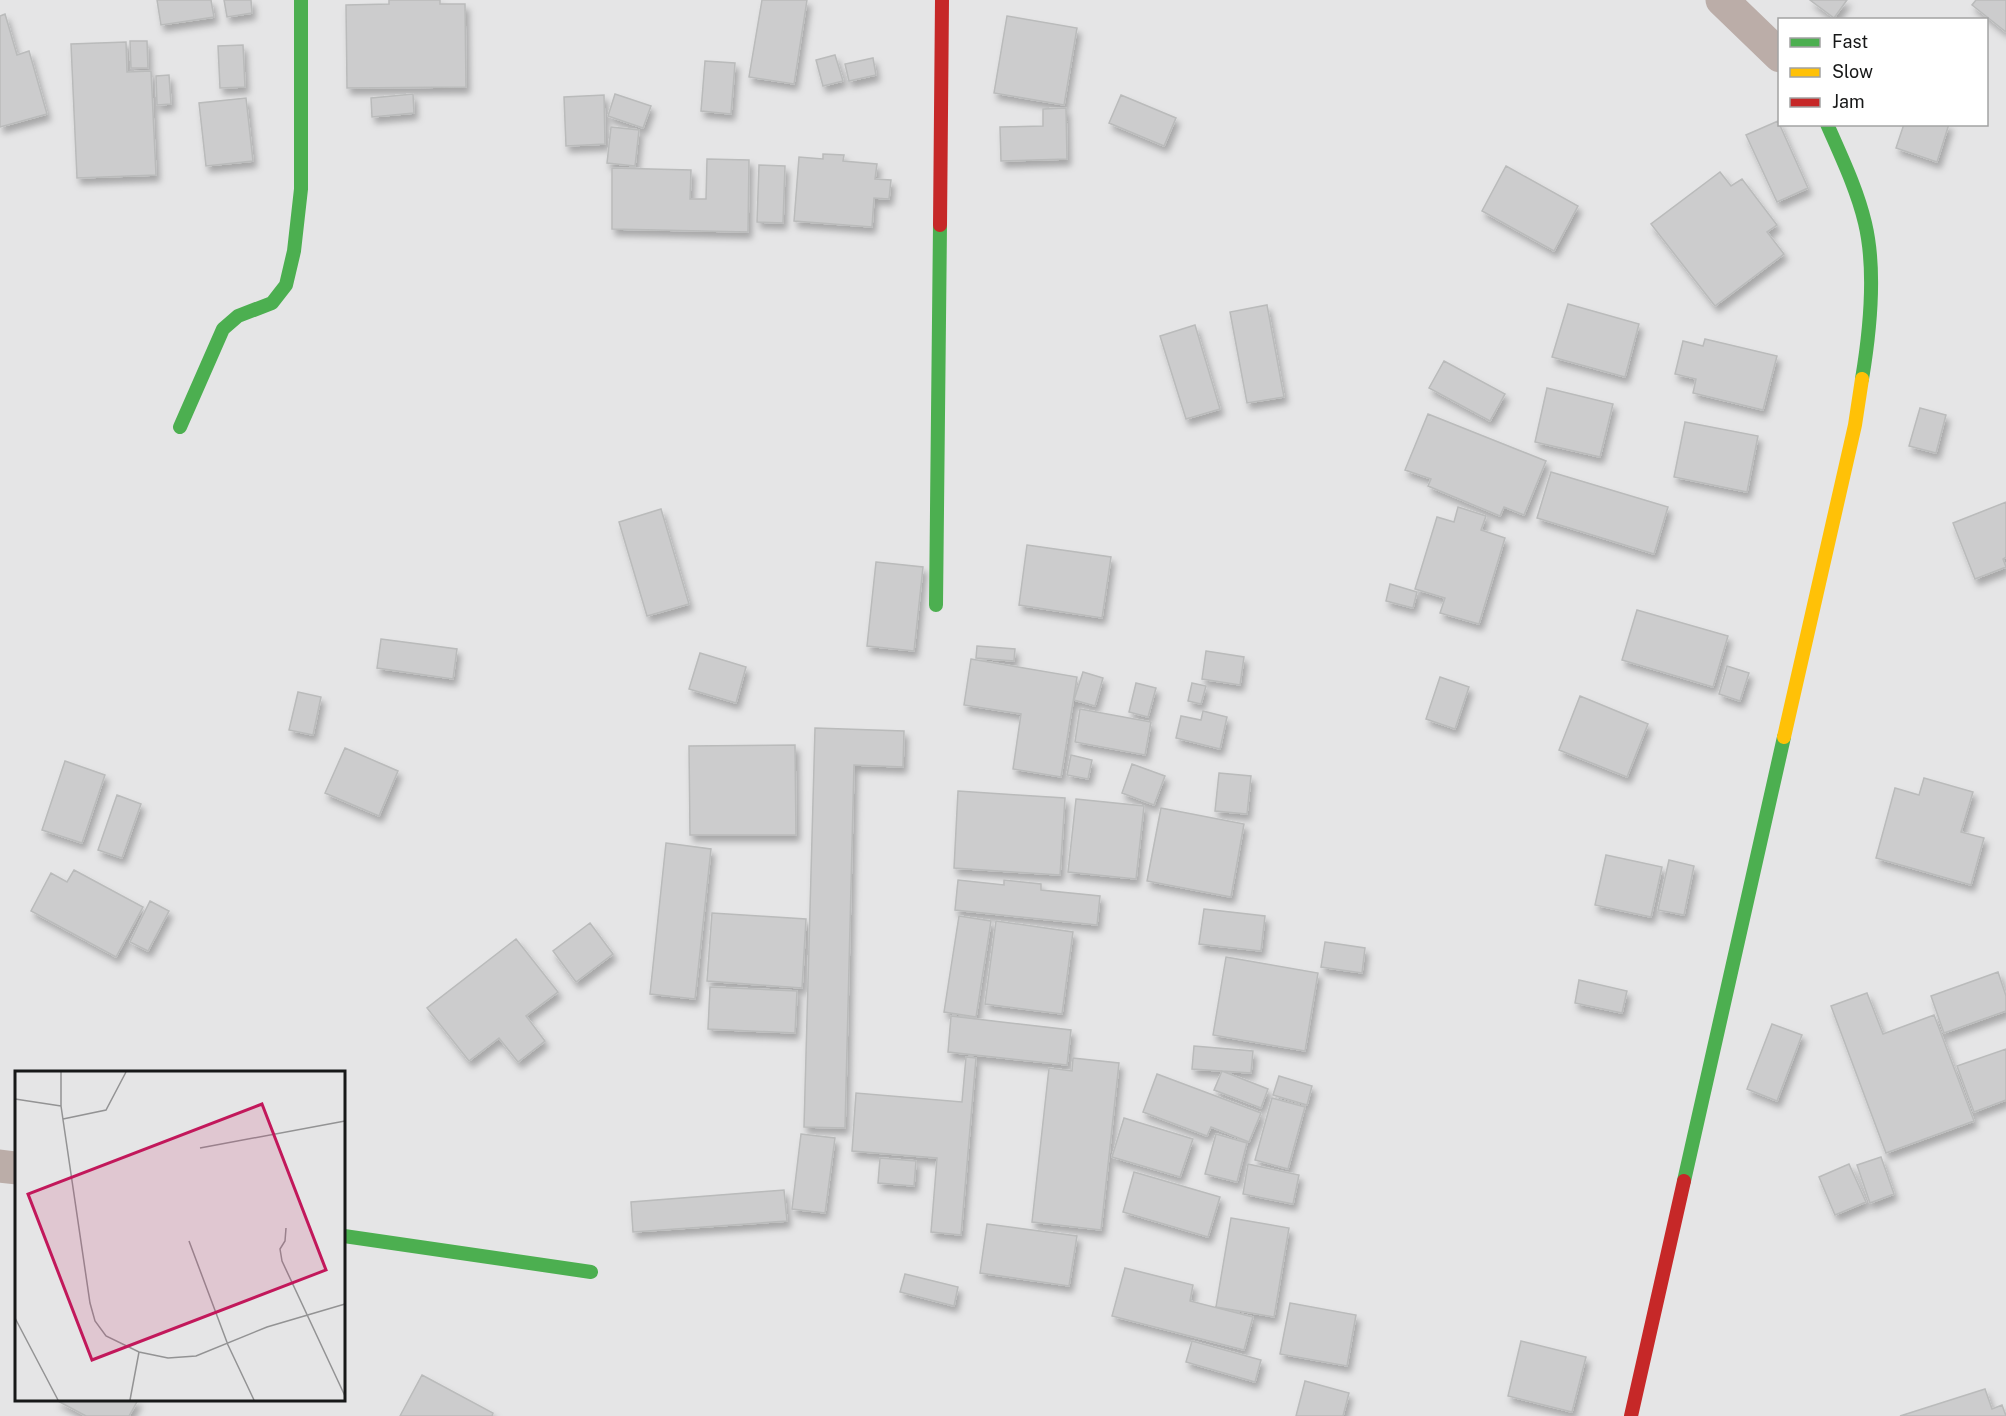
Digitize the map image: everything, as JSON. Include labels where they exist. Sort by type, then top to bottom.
[{"type":"street","points":[[180,427],[223,329],[238,316],[272,303],[286,285],[294,251],[301,189],[301,0]]},
{"type":"street","points":[[936,605],[942,0]]},
{"type":"street","points":[[1722,0],[1778,55]]},
{"type":"street","points":[[1631,1416],[1852,437],[1863,374],[1872,275],[1865,223],[1848,171],[1828,126]]},
{"type":"street","points":[[0,1166],[15,1168]]},
{"type":"street","points":[[345,1236],[591,1272]]},
{"type":"building","points":[[157,0],[211,0],[214,17],[161,25]]},
{"type":"building","points":[[224,0],[251,0],[252,13],[227,17]]},
{"type":"building","points":[[389,0],[440,0],[440,4],[465,4],[466,87],[347,88],[346,5],[389,4]]},
{"type":"building","points":[[762,0],[807,0],[794,84],[749,77]]},
{"type":"building","points":[[1810,0],[1847,0],[1834,18]]},
{"type":"building","points":[[1976,0],[2006,0],[2006,32],[1972,5]]},
{"type":"building","points":[[5,14],[17,55],[29,51],[47,114],[0,127],[0,16]]},
{"type":"building","points":[[1007,16],[1077,28],[1064,105],[994,93]]},
{"type":"building","points":[[130,41],[147,41],[148,68],[131,68]]},
{"type":"building","points":[[126,42],[127,72],[151,71],[156,175],[77,178],[71,44]]},
{"type":"building","points":[[243,45],[245,87],[220,88],[218,46]]},
{"type":"building","points":[[835,55],[843,81],[823,86],[816,60]]},
{"type":"building","points":[[873,58],[876,75],[849,81],[845,64]]},
{"type":"building","points":[[705,61],[735,63],[731,114],[701,111]]},
{"type":"building","points":[[169,75],[171,104],[157,105],[156,76]]},
{"type":"building","points":[[413,94],[414,113],[372,117],[371,98]]},
{"type":"building","points":[[615,94],[651,106],[643,128],[608,116]]},
{"type":"building","points":[[604,95],[605,144],[566,146],[564,97]]},
{"type":"building","points":[[1121,95],[1176,118],[1164,146],[1109,123]]},
{"type":"building","points":[[246,98],[253,161],[206,166],[199,103]]},
{"type":"building","points":[[1066,108],[1067,159],[1001,161],[1000,127],[1043,126],[1043,109]]},
{"type":"building","points":[[1778,121],[1778,126],[1780,126],[1808,188],[1777,202],[1746,135]]},
{"type":"building","points":[[1903,126],[1948,126],[1937,162],[1896,148]]},
{"type":"building","points":[[611,127],[639,130],[635,166],[607,163]]},
{"type":"building","points":[[823,154],[844,155],[843,161],[877,164],[875,179],[891,180],[889,199],[874,198],[872,227],[794,221],[799,157],[823,159]]},
{"type":"building","points":[[707,159],[749,160],[748,232],[612,229],[612,168],[691,170],[690,199],[706,199]]},
{"type":"building","points":[[759,165],[785,166],[783,223],[757,222]]},
{"type":"building","points":[[1506,166],[1578,206],[1554,251],[1482,211]]},
{"type":"building","points":[[1720,172],[1731,186],[1742,179],[1777,225],[1767,232],[1784,254],[1715,306],[1651,224]]},
{"type":"building","points":[[1568,304],[1639,324],[1625,377],[1552,357]]},
{"type":"building","points":[[1267,305],[1284,397],[1247,403],[1230,312]]},
{"type":"building","points":[[1195,325],[1220,409],[1186,419],[1160,336]]},
{"type":"building","points":[[1705,339],[1777,356],[1763,410],[1693,393],[1696,379],[1675,374],[1683,341],[1703,346]]},
{"type":"building","points":[[1444,361],[1505,394],[1490,421],[1429,388]]},
{"type":"building","points":[[1547,388],[1613,404],[1600,457],[1535,442]]},
{"type":"building","points":[[1920,408],[1946,415],[1936,453],[1909,446]]},
{"type":"building","points":[[1428,414],[1546,461],[1524,515],[1504,507],[1500,516],[1428,486],[1431,479],[1405,470]]},
{"type":"building","points":[[1685,422],[1758,436],[1747,492],[1674,477]]},
{"type":"building","points":[[1551,472],[1668,507],[1654,554],[1537,518]]},
{"type":"building","points":[[2006,502],[2006,557],[2003,559],[2006,567],[1975,579],[1953,523]]},
{"type":"building","points":[[1458,507],[1486,516],[1481,530],[1505,538],[1479,624],[1440,613],[1445,598],[1415,589],[1437,517],[1454,522]]},
{"type":"building","points":[[661,509],[689,604],[647,616],[619,522]]},
{"type":"building","points":[[1027,545],[1111,557],[1102,618],[1019,605]]},
{"type":"building","points":[[876,562],[923,567],[914,651],[867,646]]},
{"type":"building","points":[[1390,584],[1417,592],[1413,608],[1386,601]]},
{"type":"building","points":[[1637,610],[1728,636],[1713,687],[1622,660]]},
{"type":"building","points":[[381,639],[457,649],[453,679],[377,668]]},
{"type":"building","points":[[977,646],[1015,649],[1014,661],[976,658]]},
{"type":"building","points":[[1206,651],[1244,657],[1240,685],[1202,679]]},
{"type":"building","points":[[700,653],[746,667],[736,703],[689,689]]},
{"type":"building","points":[[971,659],[1077,677],[1061,777],[1013,769],[1021,714],[964,705]]},
{"type":"building","points":[[1727,666],[1749,673],[1740,701],[1719,694]]},
{"type":"building","points":[[1083,672],[1103,678],[1095,706],[1074,700]]},
{"type":"building","points":[[1440,677],[1469,687],[1455,729],[1426,719]]},
{"type":"building","points":[[1136,683],[1156,688],[1148,717],[1129,712]]},
{"type":"building","points":[[1192,683],[1206,686],[1201,704],[1188,701]]},
{"type":"building","points":[[298,692],[321,697],[313,735],[289,730]]},
{"type":"building","points":[[1580,696],[1648,724],[1627,777],[1559,750]]},
{"type":"building","points":[[1080,709],[1151,722],[1145,755],[1075,742]]},
{"type":"building","points":[[1203,711],[1227,717],[1220,749],[1176,738],[1181,716],[1201,720]]},
{"type":"building","points":[[815,728],[904,731],[903,767],[854,765],[845,1128],[804,1127]]},
{"type":"building","points":[[795,745],[796,835],[690,835],[689,746]]},
{"type":"building","points":[[345,748],[398,771],[379,816],[325,793]]},
{"type":"building","points":[[1071,755],[1092,760],[1088,779],[1067,775]]},
{"type":"building","points":[[65,761],[105,775],[82,843],[42,830]]},
{"type":"building","points":[[1132,764],[1165,776],[1154,805],[1122,793]]},
{"type":"building","points":[[1219,773],[1251,776],[1247,814],[1215,811]]},
{"type":"building","points":[[1924,778],[1973,792],[1961,832],[1984,838],[1971,885],[1876,858],[1895,788],[1919,795]]},
{"type":"building","points":[[958,791],[1065,798],[1060,875],[954,868]]},
{"type":"building","points":[[117,795],[141,804],[122,858],[98,850]]},
{"type":"building","points":[[1076,799],[1144,806],[1136,879],[1068,872]]},
{"type":"building","points":[[1161,808],[1244,824],[1231,897],[1147,881]]},
{"type":"building","points":[[666,843],[711,849],[695,999],[650,994]]},
{"type":"building","points":[[1606,855],[1662,867],[1651,917],[1595,905]]},
{"type":"building","points":[[1669,860],[1694,866],[1684,915],[1658,910]]},
{"type":"building","points":[[74,870],[143,907],[116,957],[31,911],[51,873],[67,882]]},
{"type":"building","points":[[958,880],[1004,885],[1004,880],[1041,884],[1041,890],[1100,896],[1097,925],[955,910]]},
{"type":"building","points":[[150,901],[169,911],[148,951],[130,942]]},
{"type":"building","points":[[1204,909],[1265,916],[1261,951],[1199,944]]},
{"type":"building","points":[[712,913],[806,919],[802,988],[707,981]]},
{"type":"building","points":[[959,916],[991,921],[976,1017],[944,1012]]},
{"type":"building","points":[[996,921],[1073,932],[1062,1014],[985,1004]]},
{"type":"building","points":[[590,923],[613,954],[576,982],[553,951]]},
{"type":"building","points":[[516,939],[558,992],[526,1016],[545,1041],[518,1062],[499,1038],[469,1061],[427,1008]]},
{"type":"building","points":[[1325,942],[1365,948],[1362,973],[1321,967]]},
{"type":"building","points":[[1226,957],[1318,973],[1305,1051],[1213,1035]]},
{"type":"building","points":[[1998,972],[2006,996],[2006,1011],[1944,1033],[1931,996]]},
{"type":"building","points":[[1579,980],[1627,991],[1622,1013],[1575,1003]]},
{"type":"building","points":[[710,987],[797,991],[795,1033],[708,1029]]},
{"type":"building","points":[[1867,993],[1883,1034],[1934,1015],[1974,1121],[1886,1153],[1831,1006]]},
{"type":"building","points":[[951,1016],[1071,1030],[1067,1065],[948,1052]]},
{"type":"building","points":[[1772,1024],[1802,1035],[1777,1101],[1747,1089]]},
{"type":"building","points":[[1194,1046],[1253,1051],[1251,1073],[1192,1069]]},
{"type":"building","points":[[2006,1049],[2006,1100],[1974,1112],[1957,1066]]},
{"type":"building","points":[[966,1057],[976,1058],[961,1235],[931,1232],[937,1158],[852,1151],[856,1093],[962,1102]]},
{"type":"building","points":[[1073,1058],[1119,1063],[1101,1230],[1032,1222],[1049,1068],[1072,1071]]},
{"type":"building","points":[[1222,1071],[1268,1089],[1261,1108],[1214,1090]]},
{"type":"building","points":[[1157,1074],[1261,1113],[1249,1142],[1211,1127],[1207,1136],[1143,1112]]},
{"type":"building","points":[[1279,1076],[1312,1086],[1307,1105],[1273,1095]]},
{"type":"building","points":[[1272,1098],[1305,1107],[1288,1169],[1255,1160]]},
{"type":"building","points":[[1124,1118],[1193,1139],[1180,1177],[1112,1157]]},
{"type":"building","points":[[801,1134],[835,1138],[825,1213],[792,1209]]},
{"type":"building","points":[[1216,1134],[1247,1143],[1237,1182],[1205,1174]]},
{"type":"building","points":[[1881,1157],[1894,1194],[1870,1203],[1857,1165]]},
{"type":"building","points":[[880,1158],[916,1161],[914,1186],[878,1183]]},
{"type":"building","points":[[1248,1164],[1299,1175],[1293,1204],[1243,1194]]},
{"type":"building","points":[[1849,1164],[1866,1202],[1835,1215],[1819,1177]]},
{"type":"building","points":[[1134,1172],[1220,1197],[1208,1237],[1123,1212]]},
{"type":"building","points":[[784,1190],[787,1221],[633,1232],[631,1202]]},
{"type":"building","points":[[1231,1218],[1289,1228],[1274,1317],[1216,1307]]},
{"type":"building","points":[[987,1224],[1077,1236],[1069,1286],[980,1273]]},
{"type":"building","points":[[1125,1268],[1193,1285],[1190,1301],[1253,1317],[1244,1350],[1112,1316]]},
{"type":"building","points":[[905,1274],[958,1287],[954,1306],[900,1292]]},
{"type":"building","points":[[1290,1303],[1356,1315],[1347,1366],[1280,1354]]},
{"type":"building","points":[[1192,1341],[1261,1360],[1255,1382],[1186,1362]]},
{"type":"building","points":[[1521,1341],[1586,1357],[1572,1412],[1508,1396]]},
{"type":"building","points":[[422,1375],[493,1413],[492,1416],[400,1416]]},
{"type":"building","points":[[1305,1381],[1349,1393],[1343,1416],[1296,1416]]},
{"type":"building","points":[[1985,1389],[1992,1409],[2002,1405],[2006,1416],[1900,1416]]},
{"type":"building","points":[[58,1401],[137,1401],[129,1416],[86,1416]]},
{"type":"traffic: fast","points":[[180,427],[223,329],[238,316],[272,303],[286,285],[294,251],[301,189],[301,0]]},
{"type":"traffic: fast","points":[[1828,126],[1858,198],[1868,241],[1871,300],[1862,379]]},
{"type":"traffic: fast","points":[[936,605],[940,225]]},
{"type":"traffic: fast","points":[[1684,1181],[1784,737]]},
{"type":"traffic: fast","points":[[345,1236],[591,1272]]},
{"type":"traffic: slow","points":[[1784,737],[1855,425],[1862,379]]},
{"type":"traffic: jam","points":[[940,225],[942,0]]},
{"type":"traffic: jam","points":[[1631,1416],[1684,1181]]}]
